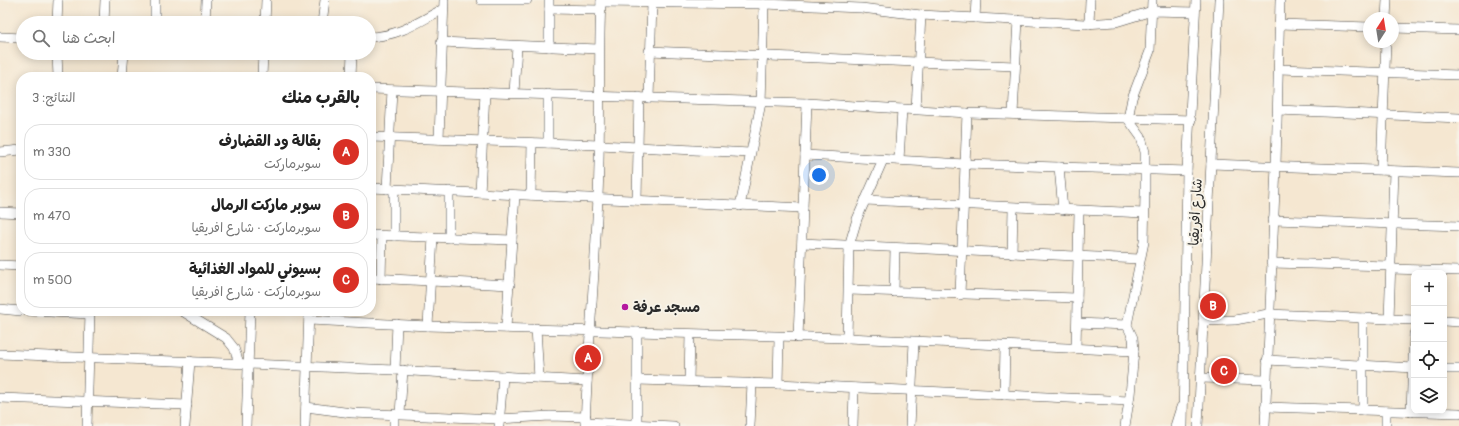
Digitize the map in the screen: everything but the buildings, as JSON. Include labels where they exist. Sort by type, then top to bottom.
[{"type":"street","points":[[57,16],[58,0]]},
{"type":"street","points":[[104,16],[105,0]]},
{"type":"street","points":[[154,0],[155,16]]},
{"type":"street","points":[[205,16],[206,0]]},
{"type":"street","points":[[265,16],[266,0]]},
{"type":"street","points":[[323,16],[325,0]]},
{"type":"street","points":[[481,0],[526,0]]},
{"type":"street","points":[[975,18],[976,0]]},
{"type":"street","points":[[1089,24],[1090,0]]},
{"type":"street","points":[[1125,426],[1134,351],[1133,338],[1127,325],[1144,242],[1145,152],[1141,137],[1128,118],[1132,98],[1150,51],[1152,0]]},
{"type":"street","name":"شارع افريقيا","points":[[1183,426],[1187,171],[1191,120],[1196,0]]},
{"type":"street","name":"شارع افريقيا","points":[[1198,426],[1219,0]]},
{"type":"street","points":[[1265,426],[1268,314],[1278,110],[1280,0]]},
{"type":"street","points":[[1386,12],[1387,0]]},
{"type":"street","points":[[548,47],[549,5],[652,3],[664,1],[764,4],[861,4],[921,14],[1089,24],[1116,22],[1152,11],[1195,12]]},
{"type":"street","points":[[649,98],[649,51],[652,3]]},
{"type":"street","points":[[585,422],[598,198],[600,145],[598,49],[601,4]]},
{"type":"street","points":[[740,206],[761,103],[764,55],[764,4]]},
{"type":"street","points":[[376,37],[400,32],[443,5]]},
{"type":"street","points":[[439,140],[443,5]]},
{"type":"street","points":[[916,109],[921,14]]},
{"type":"street","points":[[1014,114],[1018,20]]},
{"type":"street","points":[[1280,24],[1363,27]]},
{"type":"street","points":[[1399,28],[1459,30]]},
{"type":"street","points":[[0,41],[0,37],[16,38]]},
{"type":"street","points":[[441,42],[598,49]]},
{"type":"street","points":[[514,93],[517,46]]},
{"type":"street","points":[[1381,170],[1386,48]]},
{"type":"street","points":[[649,51],[1015,66]]},
{"type":"street","points":[[57,60],[58,72]]},
{"type":"street","points":[[122,72],[123,60]]},
{"type":"street","points":[[262,72],[263,60]]},
{"type":"street","points":[[351,72],[352,60]]},
{"type":"street","points":[[1279,68],[1459,75]]},
{"type":"street","points":[[376,89],[639,97],[761,103],[807,103],[967,113],[1191,120]]},
{"type":"street","points":[[392,90],[389,138],[394,236]]},
{"type":"street","points":[[480,193],[485,92]]},
{"type":"street","points":[[548,94],[548,143]]},
{"type":"street","points":[[637,200],[639,97]]},
{"type":"street","points":[[798,338],[807,103]]},
{"type":"street","points":[[899,160],[902,108]]},
{"type":"street","points":[[1278,110],[1459,118]]},
{"type":"street","points":[[960,295],[967,113]]},
{"type":"street","points":[[376,137],[600,145],[750,153]]},
{"type":"street","points":[[531,195],[532,143]]},
{"type":"street","points":[[0,152],[16,150]]},
{"type":"street","points":[[805,155],[965,164],[1187,171]]},
{"type":"street","points":[[847,338],[849,246],[855,224],[883,160]]},
{"type":"street","points":[[1211,164],[1459,173]]},
{"type":"street","points":[[1059,167],[1063,210]]},
{"type":"street","points":[[1389,319],[1394,170]]},
{"type":"street","points":[[376,188],[803,208]]},
{"type":"street","points":[[449,191],[449,238]]},
{"type":"street","points":[[506,328],[515,195]]},
{"type":"street","points":[[865,200],[963,206],[1144,213]]},
{"type":"street","points":[[1012,254],[1013,208]]},
{"type":"street","points":[[1076,348],[1079,211]]},
{"type":"street","points":[[0,212],[16,214]]},
{"type":"street","points":[[1273,220],[1459,226]]},
{"type":"street","points":[[376,235],[512,240]]},
{"type":"street","points":[[381,279],[382,236]]},
{"type":"street","points":[[428,326],[433,237]]},
{"type":"street","points":[[802,243],[895,249],[1140,259]]},
{"type":"street","points":[[894,292],[895,249]]},
{"type":"street","points":[[1271,263],[1391,267],[1459,272]]},
{"type":"street","points":[[0,265],[16,266]]},
{"type":"street","points":[[376,278],[510,285]]},
{"type":"street","points":[[849,290],[1077,298]]},
{"type":"street","points":[[0,310],[16,311]]},
{"type":"street","points":[[1204,321],[1242,319],[1268,314],[1411,320]]},
{"type":"street","points":[[87,426],[90,316]]},
{"type":"street","points":[[190,316],[226,338],[244,364]]},
{"type":"street","points":[[246,426],[244,364],[249,316]]},
{"type":"street","points":[[305,426],[309,316],[428,326],[536,328],[798,338],[847,338],[1134,351]]},
{"type":"street","points":[[1363,318],[1363,410]]},
{"type":"street","points":[[1447,321],[1459,322]]},
{"type":"street","points":[[1077,323],[1127,325]]},
{"type":"street","points":[[394,426],[397,414],[399,370],[397,324]]},
{"type":"street","points":[[536,328],[539,378]]},
{"type":"street","points":[[637,332],[637,425]]},
{"type":"street","points":[[689,382],[690,334]]},
{"type":"street","points":[[778,384],[779,337]]},
{"type":"street","points":[[910,426],[914,342]]},
{"type":"street","points":[[1004,395],[1005,346]]},
{"type":"street","points":[[0,354],[399,370],[587,381]]},
{"type":"street","points":[[1267,360],[1411,367]]},
{"type":"street","points":[[186,426],[190,361]]},
{"type":"street","points":[[1447,369],[1459,369]]},
{"type":"street","points":[[499,422],[503,376]]},
{"type":"street","points":[[1201,378],[1266,380]]},
{"type":"street","points":[[637,380],[778,384],[1129,401]]},
{"type":"street","points":[[750,426],[752,383]]},
{"type":"street","points":[[853,426],[854,388]]},
{"type":"street","points":[[0,398],[187,405]]},
{"type":"street","points":[[1175,426],[1183,400]]},
{"type":"street","points":[[306,407],[352,413],[397,414],[499,422],[550,416],[585,422],[674,426]]},
{"type":"street","points":[[1265,407],[1411,412]]},
{"type":"street","points":[[1386,411],[1386,426]]},
{"type":"street","points":[[1447,413],[1459,413]]},
{"type":"place","name":"سوبر ماركت الرمال","points":[[1213,306]]},
{"type":"place","name":"مسجد عرفة","points":[[625,307]]},
{"type":"place","name":"بقالة ود القضارف","points":[[588,358]]},
{"type":"place","name":"بسيوني للمواد الغذائية","points":[[1224,371]]}]
